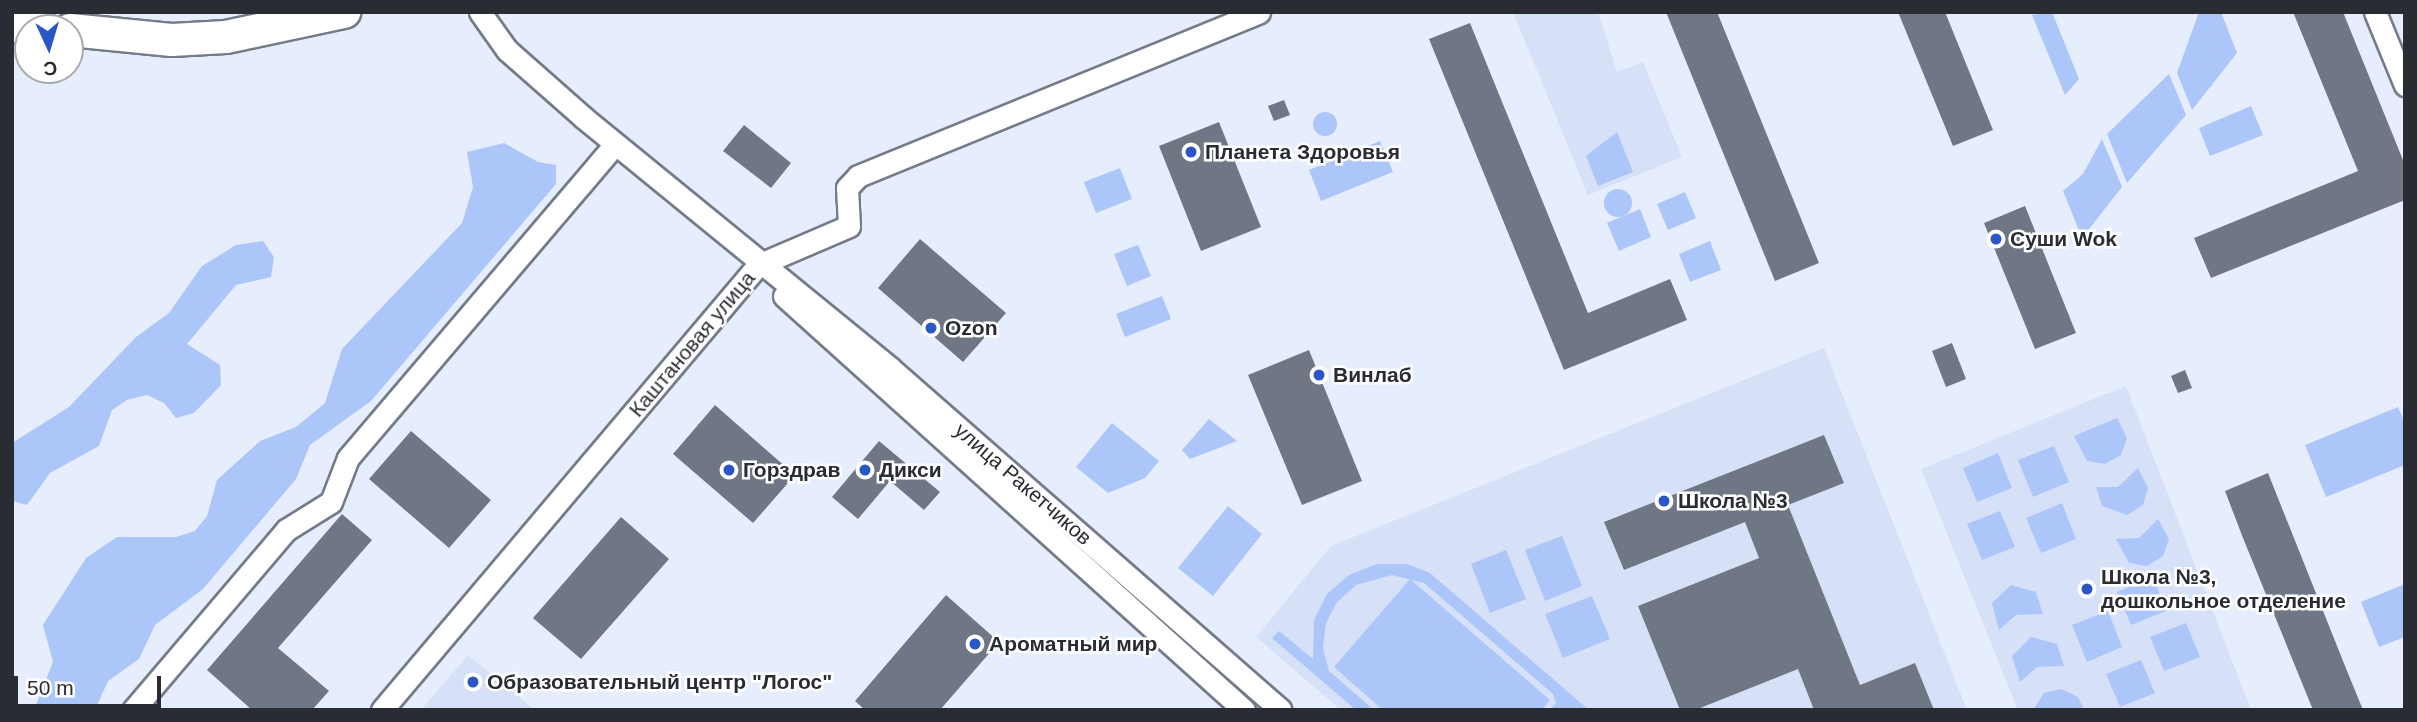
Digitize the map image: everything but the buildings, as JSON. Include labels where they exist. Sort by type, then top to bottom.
[{"type":"main road","points":[[84,31],[172,40],[226,37],[344,12]]},
{"type":"street","name":"улица Ракетчиков","points":[[480,12],[507,50],[593,126],[758,265],[890,368],[1281,710]]},
{"type":"street","name":"Каштановая улица","points":[[382,710],[758,265],[849,226],[847,188],[858,176],[1259,12]]},
{"type":"street","points":[[2375,12],[2405,85]]},
{"type":"street","points":[[133,710],[286,530],[331,502],[348,458],[615,144]]},
{"type":"street","name":"улица Ракетчиков","points":[[758,265],[799,314],[1244,710]]},
{"type":"shaded area","points":[[1513,12],[1598,12],[1617,72],[1643,62],[1682,157],[1588,195]]},
{"type":"shaded area","points":[[2052,12],[2079,79],[2065,95],[2032,15]]},
{"type":"shaded area","points":[[2199,12],[2221,12],[2237,53],[2192,110],[2177,73]]},
{"type":"shaded area","points":[[2169,74],[2186,115],[2127,183],[2107,134]]},
{"type":"shaded area","points":[[2251,106],[2263,135],[2210,156],[2199,128]]},
{"type":"shaded area","points":[[1325,112],[1334,115],[1337,124],[1334,133],[1325,136],[1316,133],[1313,124],[1316,115]]},
{"type":"shaded area","points":[[1617,132],[1633,172],[1598,186],[1586,156]]},
{"type":"shaded area","points":[[2102,139],[2122,187],[2082,238],[2063,191],[2083,174]]},
{"type":"shaded area","points":[[1380,141],[1393,172],[1321,201],[1309,170]]},
{"type":"shaded area","points":[[504,143],[538,162],[556,165],[556,184],[371,401],[310,445],[296,479],[203,589],[155,625],[139,659],[108,681],[95,710],[34,710],[53,662],[43,625],[86,558],[117,537],[176,537],[195,531],[207,516],[217,480],[260,441],[296,427],[325,403],[342,349],[462,223],[473,187],[467,152]]},
{"type":"shaded area","points":[[1120,168],[1132,199],[1096,213],[1084,182]]},
{"type":"shaded area","points":[[1618,189],[1628,193],[1632,203],[1628,213],[1618,217],[1608,213],[1604,203],[1608,193]]},
{"type":"shaded area","points":[[1685,192],[1696,218],[1668,230],[1657,204]]},
{"type":"shaded area","points":[[1640,209],[1651,237],[1619,251],[1607,223]]},
{"type":"shaded area","points":[[263,241],[274,257],[271,277],[236,285],[187,344],[220,365],[221,385],[194,413],[176,418],[164,403],[147,395],[127,400],[112,410],[99,446],[50,473],[27,505],[12,501],[12,443],[69,407],[136,337],[169,313],[202,266],[236,245]]},
{"type":"shaded area","points":[[1710,241],[1721,270],[1690,282],[1679,254]]},
{"type":"shaded area","points":[[1138,245],[1151,276],[1127,286],[1114,254]]},
{"type":"shaded area","points":[[1162,296],[1171,319],[1125,337],[1116,314]]},
{"type":"shaded area","name":"Школа №3","points":[[1824,348],[1967,710],[1341,710],[1256,637],[1331,546]]},
{"type":"shaded area","name":"Школа №3, дошкольное отделение","points":[[2126,386],[2251,710],[2018,710],[1921,469]]},
{"type":"shaded area","points":[[2398,407],[2405,423],[2405,465],[2326,497],[2305,445]]},
{"type":"shaded area","points":[[2117,418],[2127,438],[2121,455],[2105,464],[2087,461],[2074,436]]},
{"type":"shaded area","points":[[1209,419],[1237,441],[1190,459],[1182,450]]},
{"type":"shaded area","points":[[1112,423],[1159,461],[1145,478],[1108,493],[1076,467]]},
{"type":"shaded area","points":[[2054,446],[2069,482],[2033,497],[2018,460]]},
{"type":"shaded area","points":[[1998,453],[2012,488],[1977,502],[1963,468]]},
{"type":"shaded area","points":[[2138,468],[2148,488],[2143,505],[2127,515],[2102,506],[2096,487],[2118,487]]},
{"type":"shaded area","points":[[2062,503],[2076,539],[2041,553],[2026,518]]},
{"type":"shaded area","points":[[1228,506],[1262,534],[1213,596],[1178,568]]},
{"type":"shaded area","points":[[2000,511],[2015,547],[1982,560],[1967,524]]},
{"type":"shaded area","points":[[2158,519],[2169,539],[2163,556],[2147,566],[2129,563],[2116,539],[2139,538]]},
{"type":"shaded area","points":[[1562,536],[1582,586],[1545,601],[1525,550]]},
{"type":"shaded area","points":[[1506,550],[1526,599],[1490,613],[1471,564]]},
{"type":"shaded area","points":[[1377,564],[1407,564],[1430,573],[1589,710],[1550,710],[1556,703],[1553,694],[1424,583],[1392,575],[1356,585],[1337,602],[1326,623],[1323,648],[1329,671],[1374,710],[1356,710],[1272,638],[1279,631],[1313,659],[1314,620],[1327,594],[1349,575]]},
{"type":"shaded area","points":[[2153,577],[2166,611],[2131,625],[2117,592]]},
{"type":"shaded area","points":[[1410,579],[1550,700],[1542,710],[1383,710],[1334,667]]},
{"type":"shaded area","points":[[2405,584],[2405,637],[2379,647],[2361,602]]},
{"type":"shaded area","points":[[2011,585],[2036,592],[2043,614],[2016,615],[1999,630],[1992,603]]},
{"type":"shaded area","points":[[1592,596],[1610,639],[1563,658],[1545,614]]},
{"type":"shaded area","points":[[2108,611],[2122,647],[2087,662],[2072,625]]},
{"type":"shaded area","points":[[2186,623],[2200,657],[2164,671],[2150,637]]},
{"type":"shaded area","points":[[2031,637],[2057,644],[2064,666],[2037,667],[2020,682],[2012,656]]},
{"type":"shaded area","name":"Образовательный центр \"Логос\"","points":[[468,655],[535,710],[421,710]]},
{"type":"shaded area","points":[[2141,660],[2155,693],[2120,707],[2106,674]]},
{"type":"shaded area","points":[[2061,689],[2078,697],[2084,710],[2033,710],[2044,693]]},
{"type":"place","name":"Планета Здоровья","points":[[1191,152]]},
{"type":"place","name":"Суши Wok","points":[[1996,239]]},
{"type":"place","name":"Ozon","points":[[931,328]]},
{"type":"place","name":"Винлаб","points":[[1319,375]]},
{"type":"place","name":"Горздрав","points":[[729,470]]},
{"type":"place","name":"Дикси","points":[[865,470]]},
{"type":"place","name":"Школа №3","points":[[1664,501]]},
{"type":"place","name":"Школа №3, дошкольное отделение","points":[[2087,589]]},
{"type":"place","name":"Ароматный мир","points":[[975,644]]},
{"type":"place","name":"Образовательный центр \"Логос\"","points":[[473,682]]}]
